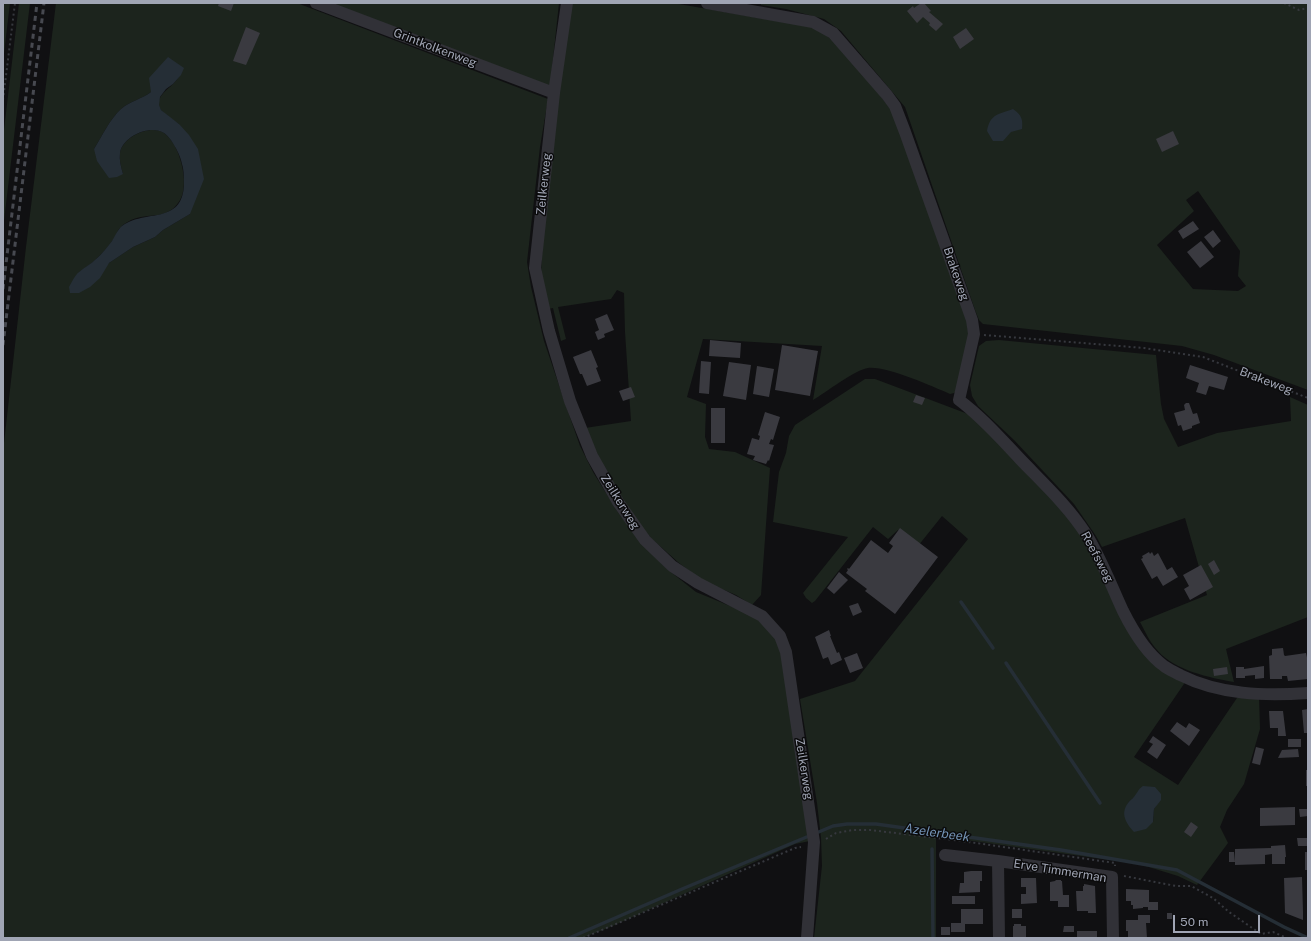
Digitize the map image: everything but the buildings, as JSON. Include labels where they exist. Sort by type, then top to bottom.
[{"type":"street","name":"Grintkolkenweg","points":[[316,3],[554,94]]},
{"type":"street","name":"Zeilkerweg","points":[[567,3],[554,94],[535,268],[549,331],[570,401],[592,456],[618,502],[645,540],[672,566],[698,583],[762,616],[780,636],[786,652],[814,840],[807,938]]},
{"type":"street","name":"Brakeweg","points":[[708,3],[813,22],[833,33],[887,95],[895,106],[905,132],[972,320],[974,334]]},
{"type":"street","name":"Reefsweg","points":[[974,334],[959,400],[972,410],[988,426],[1070,512],[1086,535],[1101,561],[1124,612],[1146,648],[1154,657],[1165,667],[1191,680],[1208,686],[1240,692],[1271,695],[1308,693]]},
{"type":"street","name":"Erve Timmerman","points":[[945,855],[1112,877],[1113,938]]},
{"type":"street","name":"Erve Timmerman","points":[[998,861],[999,938]]},
{"type":"path","points":[[3,100],[15,3]]},
{"type":"path","points":[[1284,3],[1299,10],[1308,8]]},
{"type":"path","name":"Brakeweg","points":[[974,334],[1144,348],[1203,357],[1308,398]]},
{"type":"path","points":[[582,938],[795,848],[805,846],[814,840]]},
{"type":"shaded area","points":[[3,3],[10,3],[3,62]]},
{"type":"shaded area","points":[[19,3],[30,3],[3,229],[3,138]]},
{"type":"shaded area","points":[[56,3],[297,3],[548,99],[540,147],[527,262],[531,287],[544,341],[580,446],[593,472],[617,511],[644,546],[667,569],[696,592],[757,619],[778,639],[781,650],[810,841],[795,844],[608,928],[582,938],[3,938],[3,452]],"holes":[[[183,68],[176,80],[162,95],[159,106],[163,112],[179,124],[190,214],[163,230],[155,237],[133,247],[109,263],[78,273],[101,254],[124,224],[138,218],[158,215],[170,211],[180,200],[183,193],[184,184],[182,165],[175,146],[170,138],[164,133],[152,130],[145,131],[131,137],[122,147],[120,153],[120,164],[123,174],[94,149],[110,123],[121,109],[151,92],[151,86]]]},
{"type":"shaded area","points":[[325,3],[559,3],[550,87]]},
{"type":"shaded area","points":[[569,3],[673,3],[817,28],[838,46],[858,67],[892,111],[967,320],[969,341],[957,391],[950,394],[897,373],[876,368],[868,368],[856,372],[813,400],[822,346],[703,339],[687,397],[706,404],[705,437],[709,449],[735,452],[770,468],[761,595],[752,605],[736,595],[703,581],[679,563],[652,539],[637,522],[608,477],[585,428],[631,421],[624,293],[617,290],[611,299],[558,307],[566,339],[561,341],[553,308],[548,309],[541,273],[544,219]]},
{"type":"shaded area","points":[[761,3],[1308,3],[1308,390],[1214,355],[1182,346],[983,324],[979,320],[975,310],[905,107],[841,31],[824,19],[786,9],[761,5]],"holes":[[[1198,191],[1240,251],[1238,276],[1246,286],[1238,291],[1193,289],[1157,245],[1194,211],[1186,200]]]},
{"type":"shaded area","points":[[168,57],[184,68],[181,75],[160,97],[159,105],[161,110],[179,124],[189,135],[198,149],[204,179],[190,214],[163,230],[155,237],[133,247],[109,263],[100,278],[90,287],[79,293],[70,293],[69,287],[76,275],[100,255],[122,226],[131,221],[170,211],[177,206],[182,198],[184,180],[181,161],[173,142],[164,133],[152,130],[144,131],[131,137],[122,147],[120,153],[120,164],[123,174],[117,177],[109,178],[97,161],[94,149],[110,123],[121,109],[151,92],[149,78]]},
{"type":"shaded area","points":[[1013,109],[1021,118],[1022,129],[1011,132],[1003,141],[993,141],[987,131],[990,121],[999,114]]},
{"type":"shaded area","points":[[999,340],[1156,355],[1164,419],[1178,447],[1217,433],[1291,421],[1290,397],[1308,405],[1308,617],[1226,649],[1234,682],[1193,672],[1165,658],[1148,637],[1140,622],[1207,595],[1185,518],[1102,547],[1074,504],[1014,440],[978,406],[972,396],[970,385],[979,346],[986,341]]},
{"type":"shaded area","points":[[865,379],[875,379],[968,414],[1025,466],[1086,540],[1140,644],[1186,681],[1134,757],[1178,785],[1239,695],[1259,696],[1260,729],[1244,784],[1227,810],[1220,827],[1228,843],[1197,885],[1178,876],[1139,864],[936,836],[936,938],[814,938],[822,866],[821,838],[817,803],[800,699],[855,681],[968,539],[942,516],[918,546],[898,530],[888,539],[873,527],[812,603],[803,593],[848,537],[773,522],[779,472],[786,453],[789,436],[795,425]],"holes":[[[1133,798],[1158,802],[1154,809],[1153,822],[1125,818],[1128,803]]]},
{"type":"shaded area","points":[[1143,786],[1155,787],[1161,794],[1161,800],[1154,809],[1153,822],[1146,829],[1134,832],[1126,822],[1124,811],[1128,802]]},
{"type":"waterway","points":[[961,602],[993,648]]},
{"type":"waterway","points":[[1006,663],[1100,803]]},
{"type":"waterway","name":"Azelerbeek","points":[[569,938],[833,826],[847,824],[876,824],[1061,850],[1177,870],[1284,927],[1308,938]]},
{"type":"waterway","points":[[932,849],[933,938]]},
{"type":"railway","points":[[3,289],[37,3]]},
{"type":"railway","points":[[3,345],[44,3]]}]
